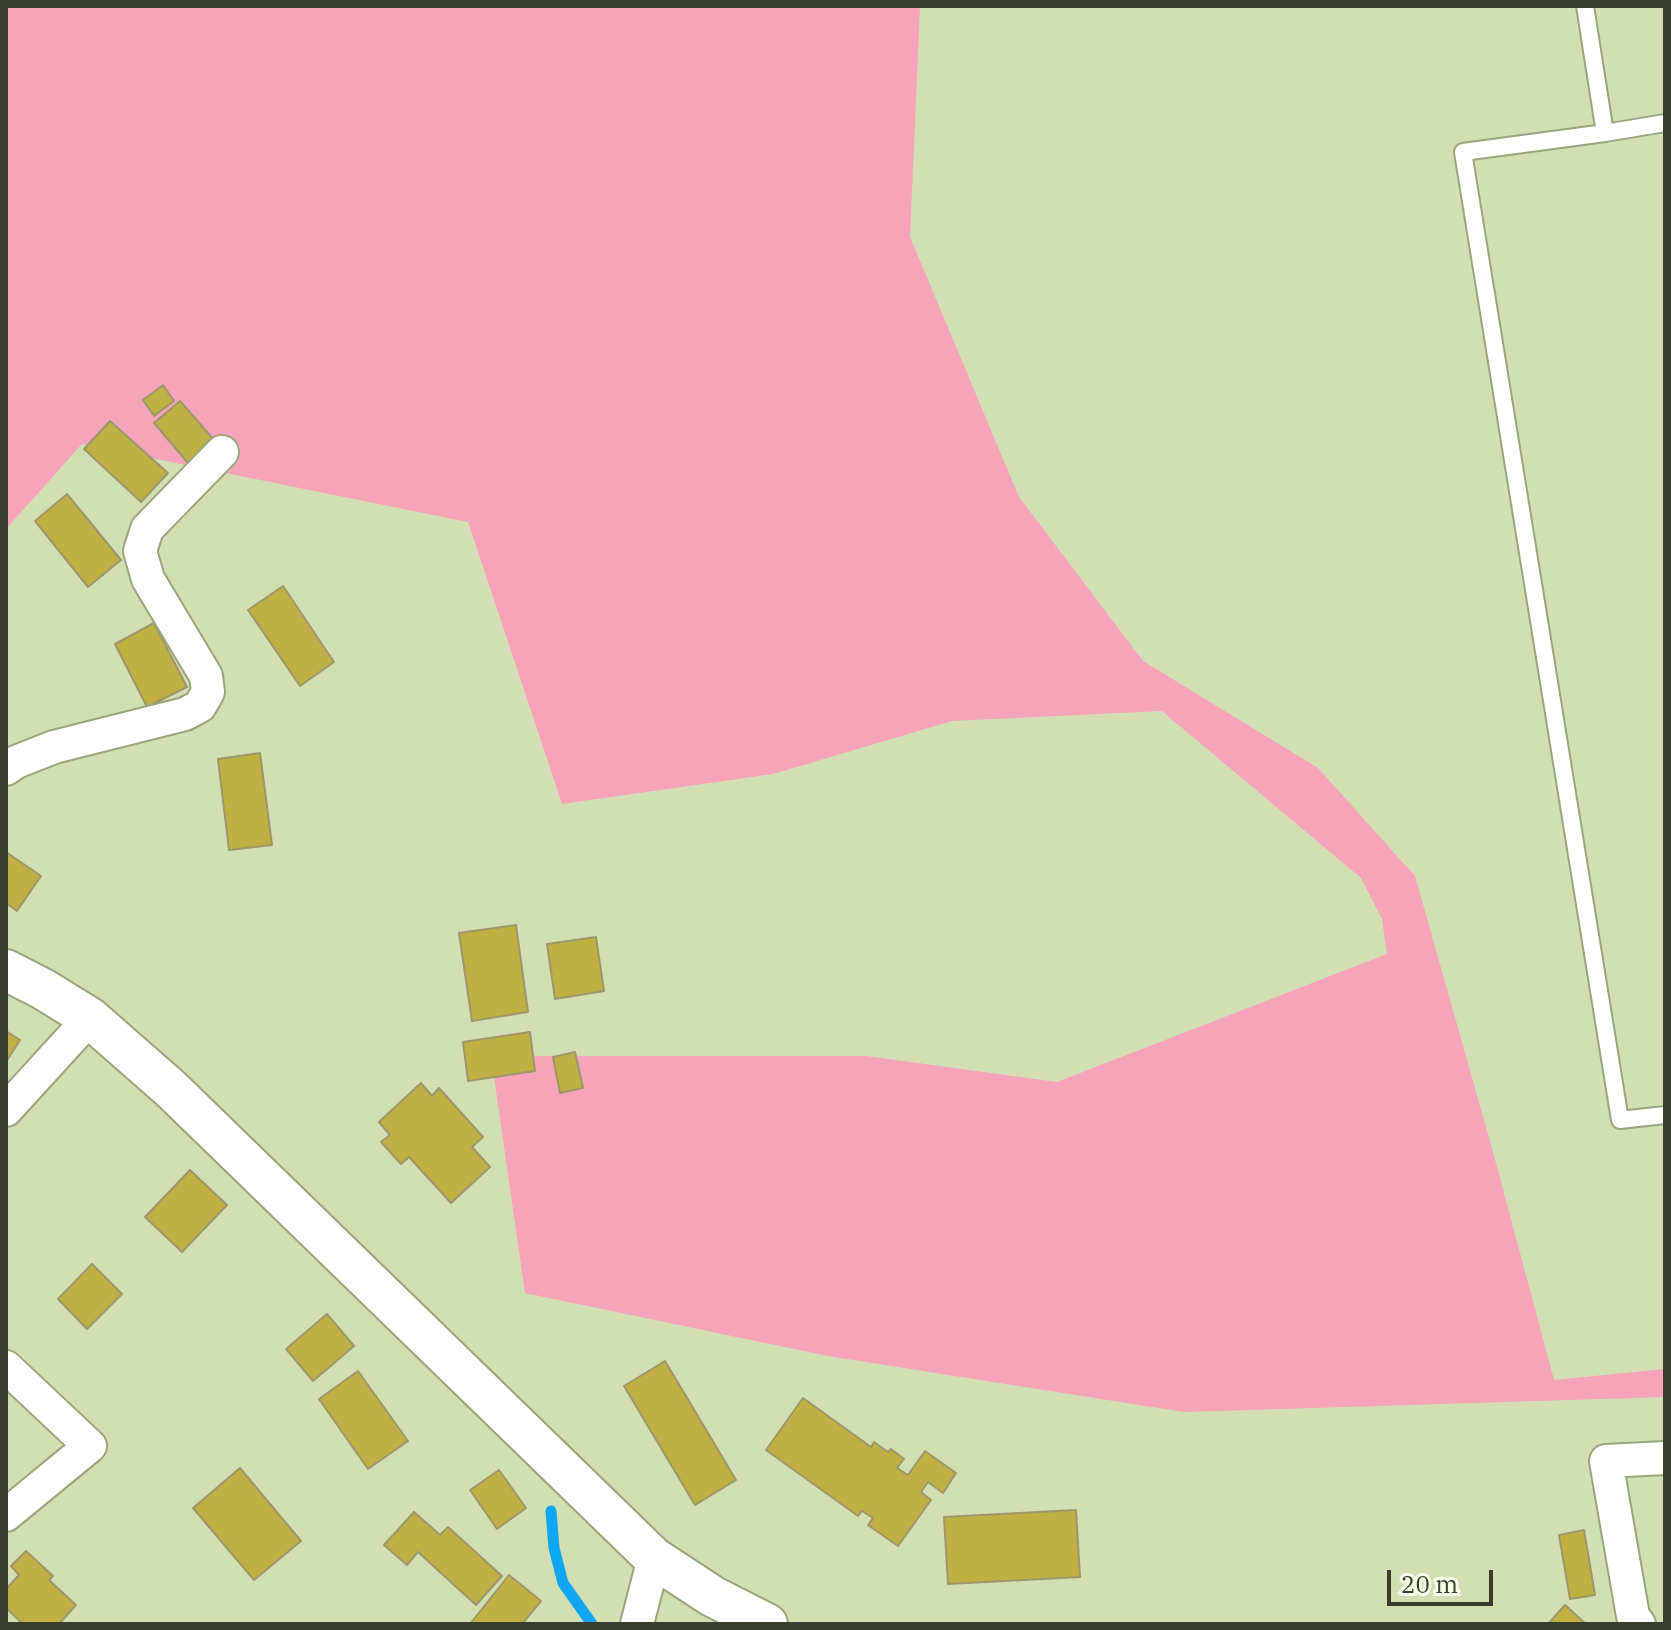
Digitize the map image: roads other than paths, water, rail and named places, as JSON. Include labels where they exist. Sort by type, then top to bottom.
[{"type":"street","points":[[6,769],[54,747],[185,714],[200,706],[208,692],[206,676],[148,579],[140,551],[147,529],[222,452]]},
{"type":"street","points":[[6,970],[90,1018],[171,1089],[654,1558],[712,1596],[767,1624]]},
{"type":"street","points":[[6,1110],[90,1018]]},
{"type":"street","points":[[6,1367],[90,1446],[6,1515]]},
{"type":"street","points":[[1639,1624],[1633,1616],[1606,1461],[1665,1458]]},
{"type":"street","points":[[637,1624],[654,1558]]},
{"type":"lane","points":[[1585,6],[1605,133]]},
{"type":"lane","points":[[1665,123],[1463,152],[1620,1120],[1665,1115]]},
{"type":"waterway","points":[[551,1511],[554,1548],[563,1583],[592,1624]]}]
